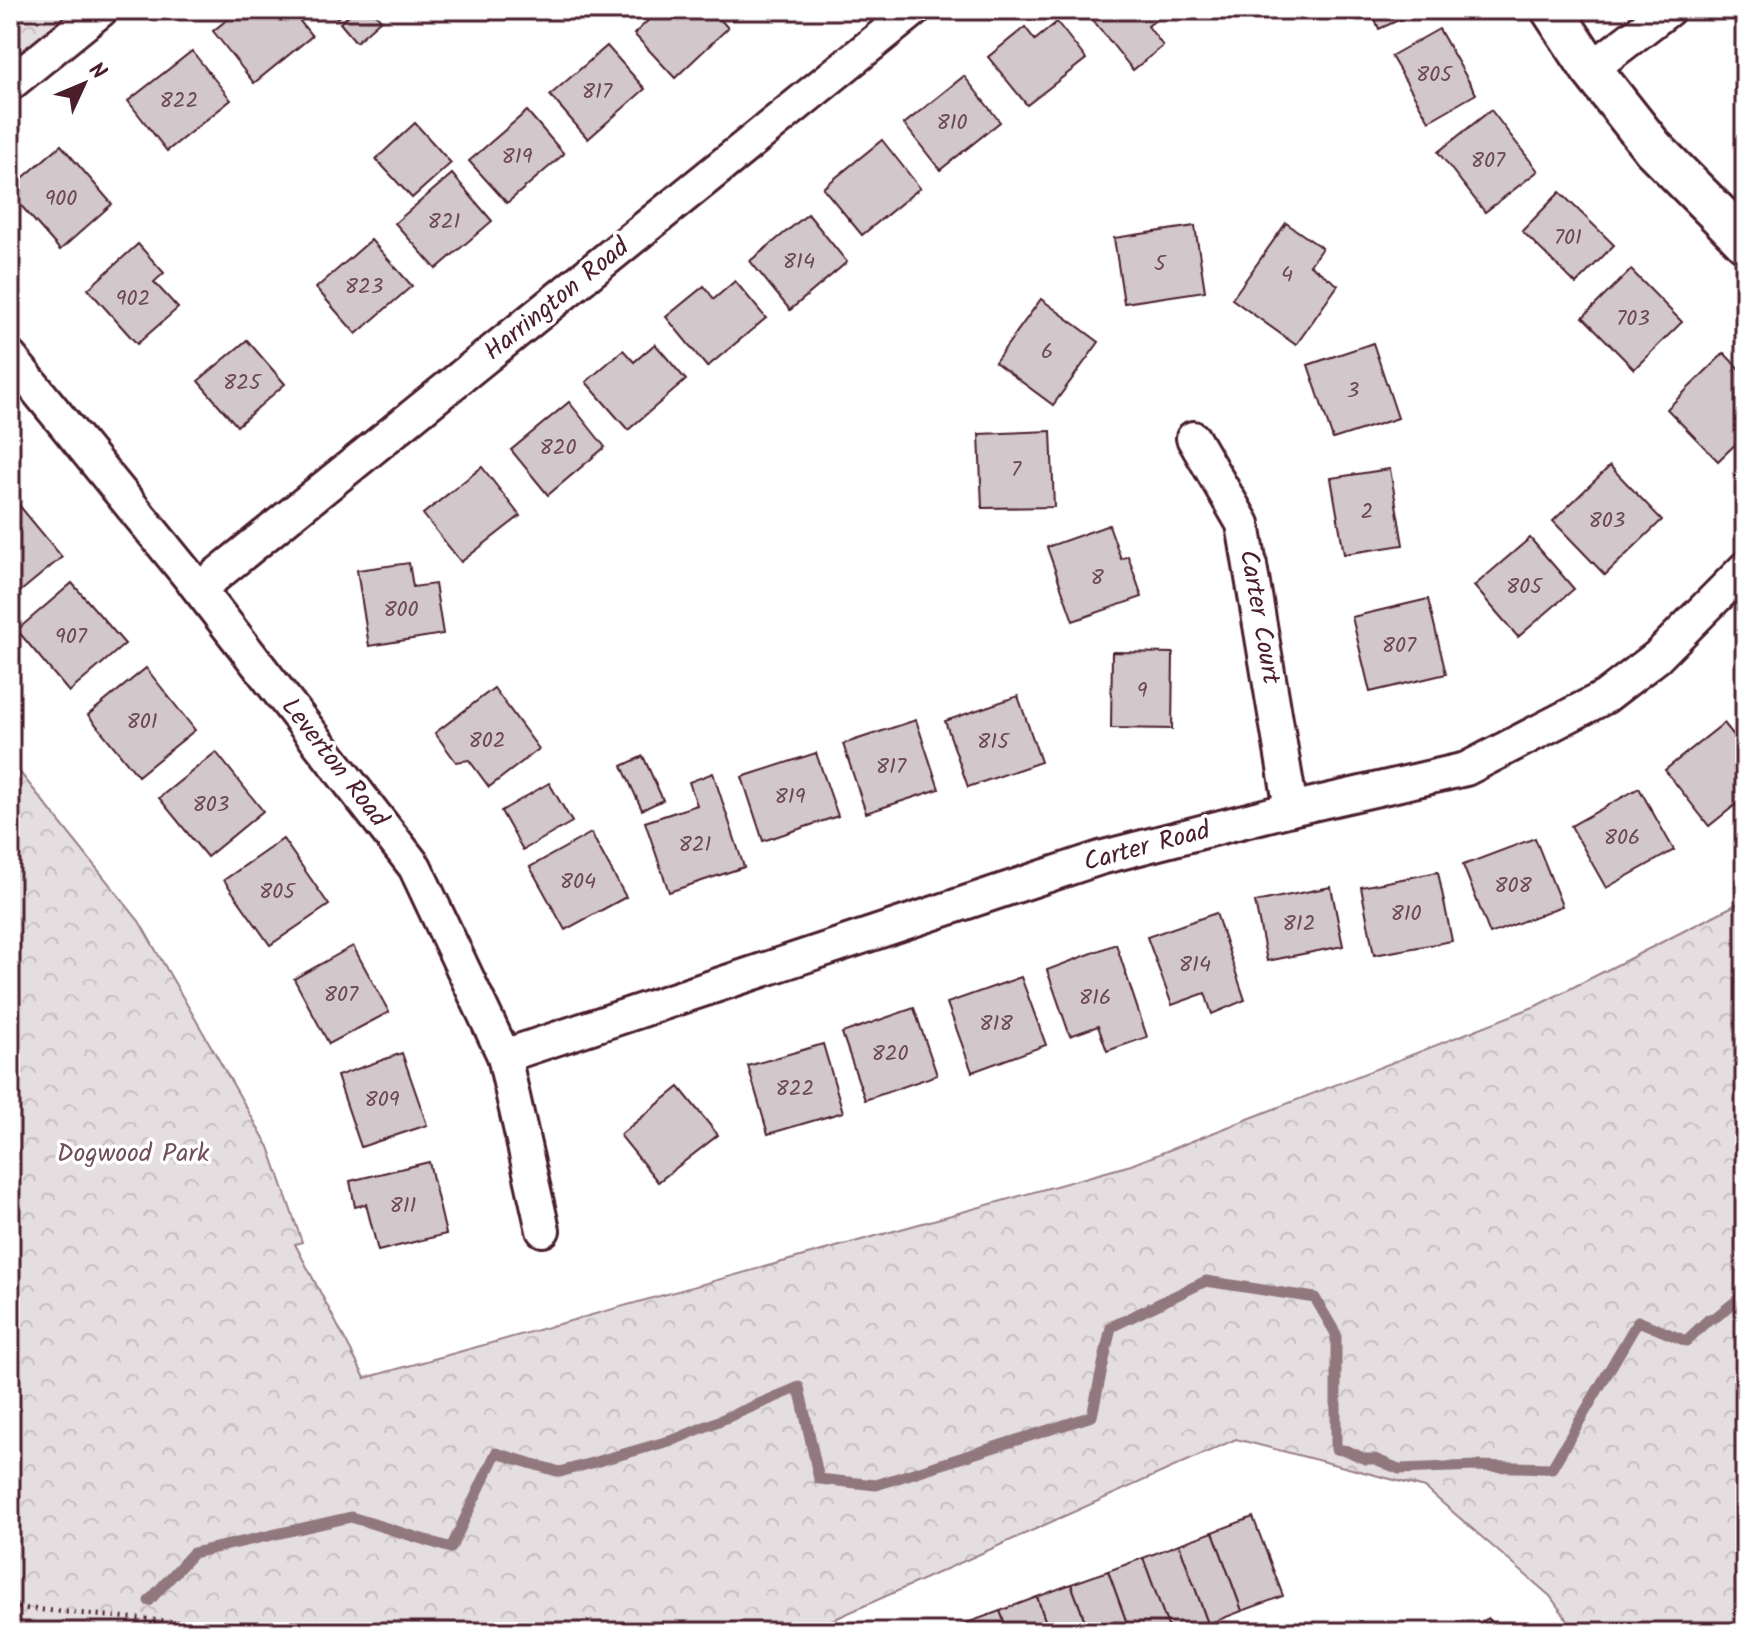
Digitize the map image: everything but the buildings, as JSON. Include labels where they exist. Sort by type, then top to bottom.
[{"type":"street","points":[[10,84],[101,10]]},
{"type":"street","name":"Harrington Road","points":[[199,589],[914,10]]},
{"type":"street","points":[[1552,10],[1591,69],[1653,148],[1745,241]]},
{"type":"street","points":[[1591,69],[1668,10]]},
{"type":"street","name":"Leverton Road","points":[[10,357],[199,589],[415,867],[504,1056],[543,1230]]},
{"type":"street","name":"Carter Court","points":[[1193,438],[1243,524],[1291,809]]},
{"type":"street","name":"Carter Road","points":[[504,1056],[1100,858],[1291,809],[1466,769],[1605,697],[1657,657],[1745,568]]},
{"type":"path","points":[[10,1607],[284,1632]]},
{"type":"green space","points":[[10,10],[101,10],[10,84]]},
{"type":"green space","name":"Dogwood Park","points":[[10,760],[139,921],[269,1147],[302,1242],[295,1244],[365,1378],[1131,1165],[1536,1006],[1745,900],[1745,1632],[1576,1632],[1550,1596],[1425,1488],[1236,1439],[806,1632],[10,1632]]},
{"type":"waterway","points":[[149,1601],[193,1553],[351,1517],[451,1548],[496,1453],[560,1472],[676,1439],[799,1387],[819,1479],[876,1485],[1092,1416],[1111,1327],[1206,1281],[1315,1298],[1336,1334],[1336,1449],[1399,1469],[1477,1466],[1552,1468],[1638,1321],[1686,1341],[1709,1319],[1745,1294]]}]
